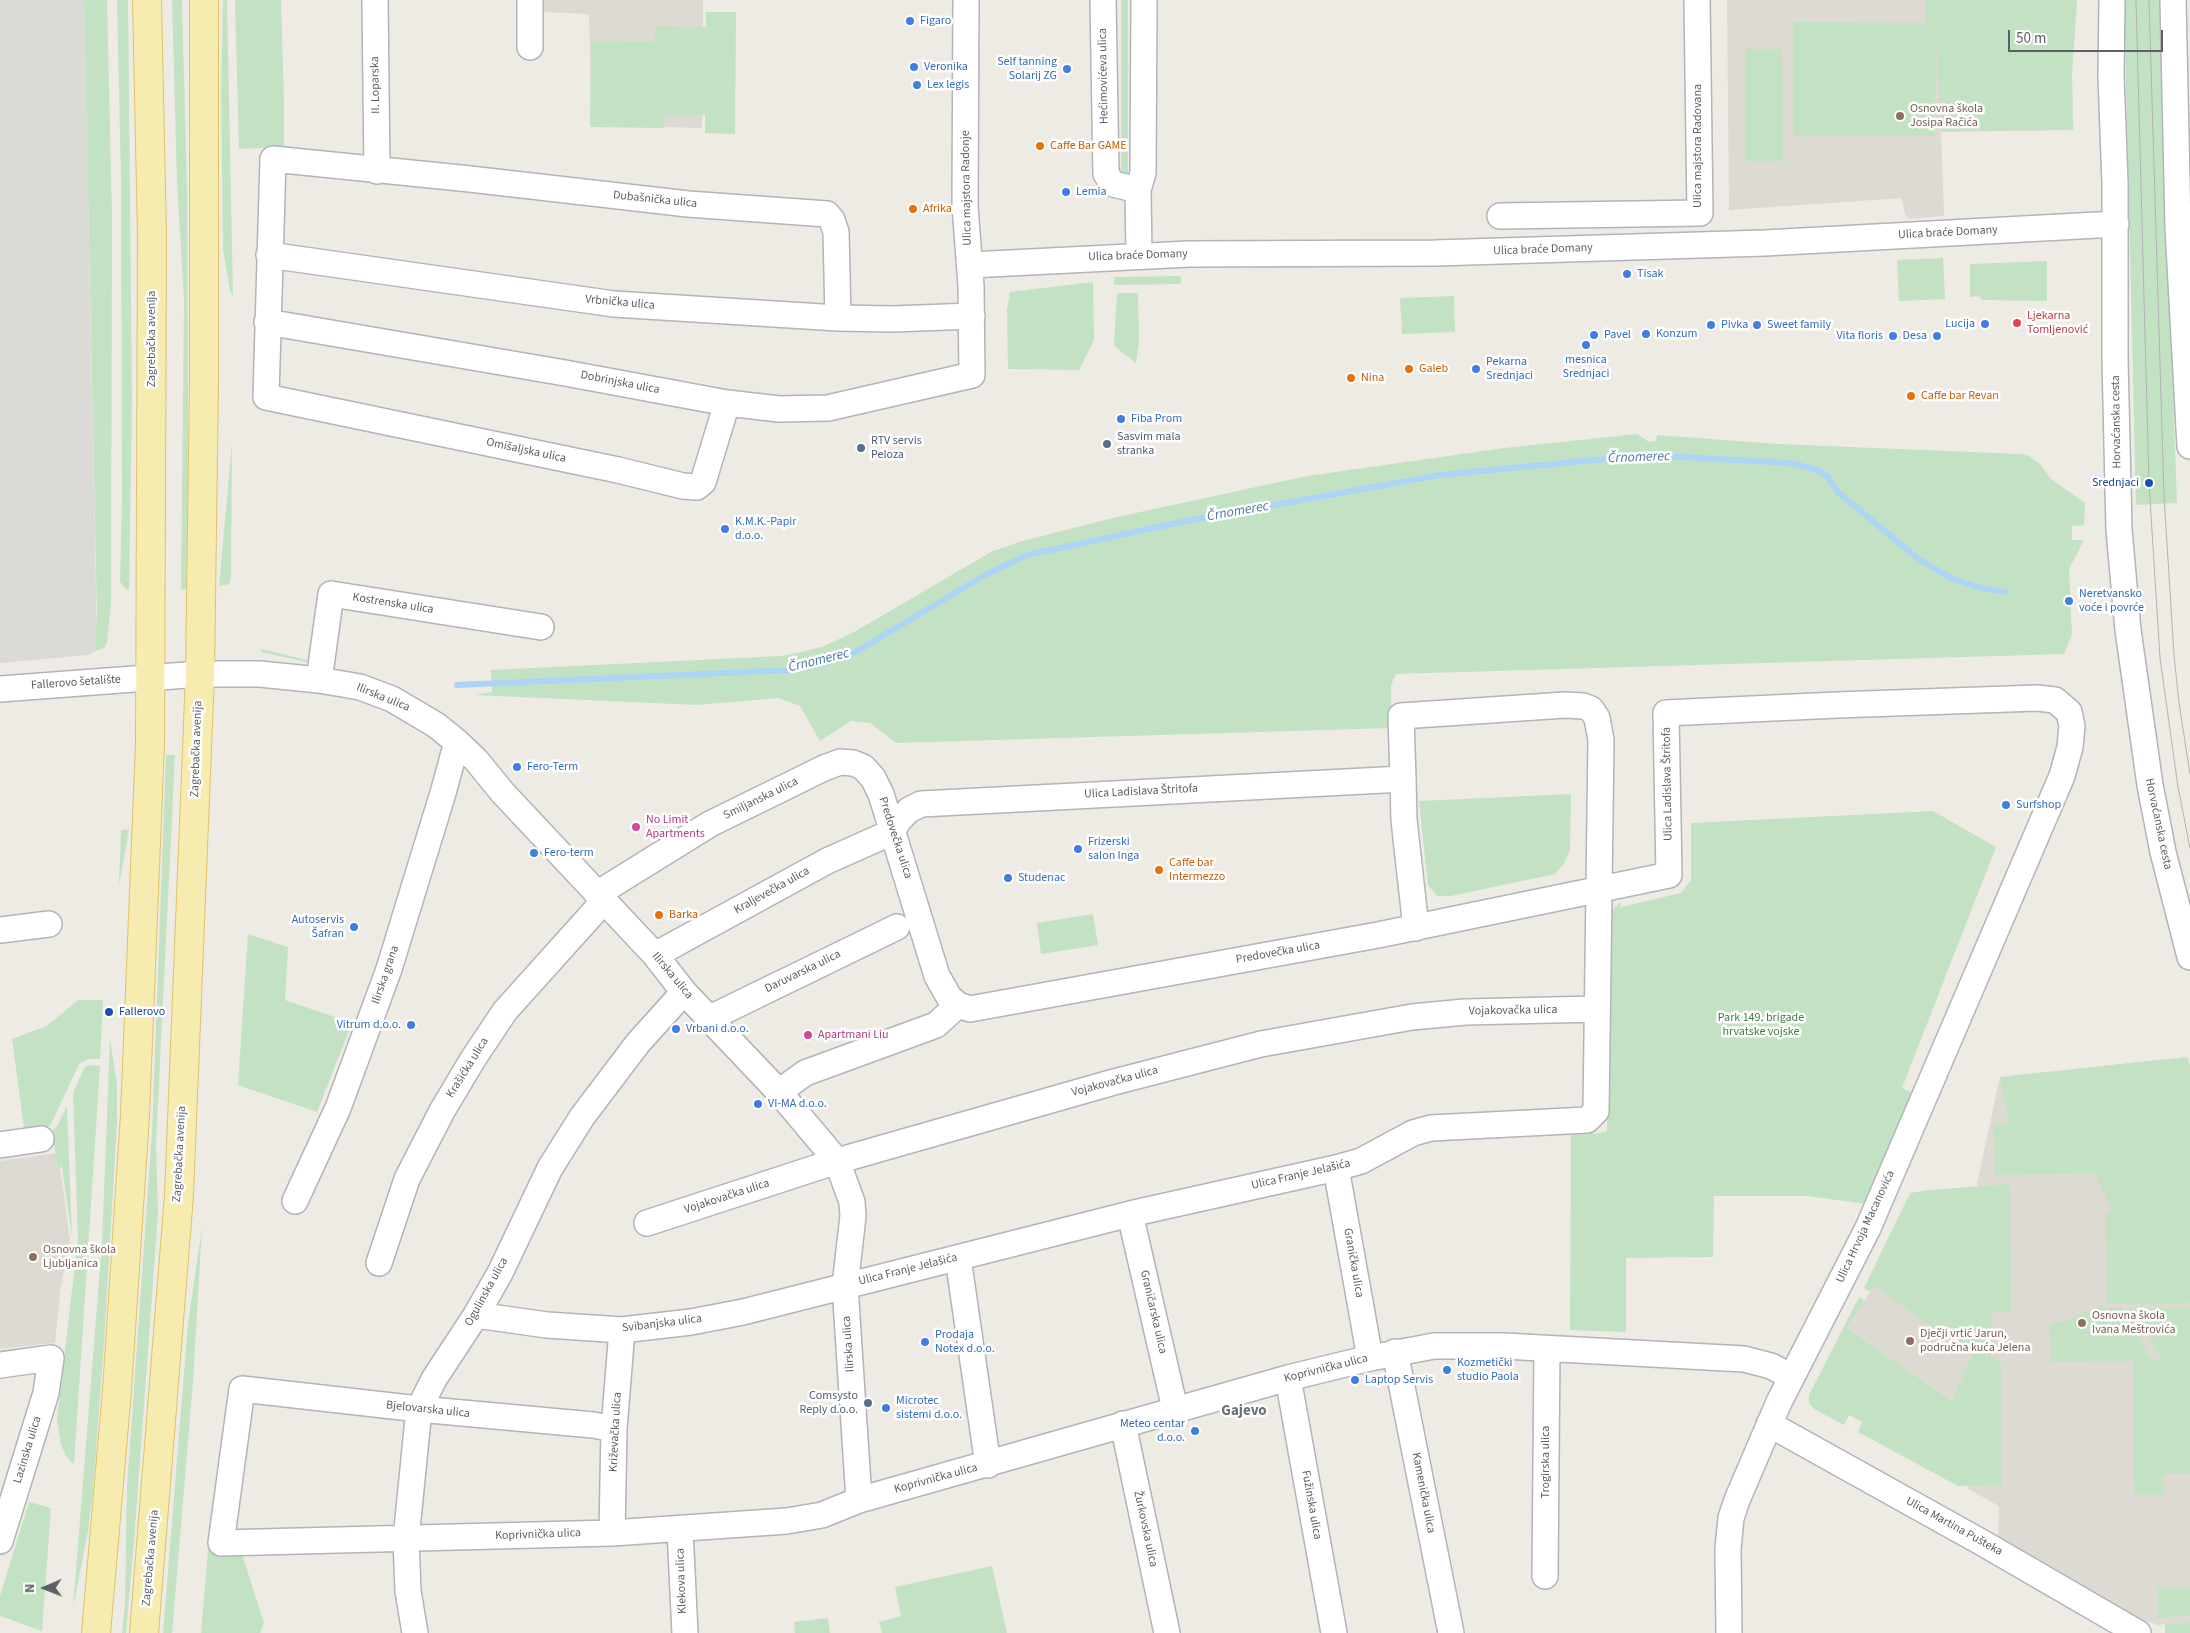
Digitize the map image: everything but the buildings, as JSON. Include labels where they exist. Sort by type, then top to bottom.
[{"type":"main road","name":"Zagrebačka avenija","points":[[96,1633],[116,1390],[135,1114],[152,678],[152,236],[147,0]]},
{"type":"main road","name":"Zagrebačka avenija","points":[[144,1633],[179,1195],[200,674],[204,382],[204,0]]},
{"type":"street","name":"II. Loparska","points":[[376,0],[378,170]]},
{"type":"street","points":[[530,0],[530,47]]},
{"type":"street","name":"Ulica majstora Radonje","points":[[966,0],[965,206],[970,265],[972,375]]},
{"type":"street","name":"Hećimovićeva ulica","points":[[1103,0],[1106,174],[1113,184],[1138,190]]},
{"type":"street","points":[[1139,256],[1138,190],[1143,173],[1144,0],[1155,0]]},
{"type":"street","name":"Ulica majstora Radovana","points":[[1500,216],[1700,213],[1697,0]]},
{"type":"street","name":"Horvaćanska cesta","points":[[2112,0],[2111,76],[2116,224],[2115,359],[2119,530],[2128,630],[2150,785],[2163,852],[2190,957]]},
{"type":"street","points":[[2173,0],[2182,66],[2178,227],[2190,446]]},
{"type":"street","points":[[267,322],[273,159],[378,170]]},
{"type":"street","name":"Dubašnička ulica","points":[[378,170],[688,204],[827,214],[832,220],[836,232],[838,318]]},
{"type":"street","name":"Ulica braće Domany","points":[[970,265],[1139,256],[1241,253],[1435,252],[1765,243],[2116,224]]},
{"type":"street","name":"Vrbnička ulica","points":[[269,255],[614,304],[838,318],[893,319],[972,316]]},
{"type":"street","name":"Omišaljska ulica","points":[[267,322],[266,396],[618,470],[683,486],[697,487],[704,482],[727,403]]},
{"type":"street","name":"Dobrinjska ulica","points":[[267,322],[727,403],[779,409],[828,408],[972,375]]},
{"type":"street","name":"Kostrenska ulica","points":[[320,680],[331,594],[541,627]]},
{"type":"street","points":[[152,678],[200,674]]},
{"type":"street","name":"Ilirska ulica","points":[[200,674],[260,674],[320,680],[360,687],[392,699],[436,725],[476,760],[503,793],[655,955],[684,992],[779,1092],[838,1161],[849,1193],[853,1216],[845,1286],[859,1500]]},
{"type":"street","name":"Fallerovo šetalište","points":[[0,689],[152,678]]},
{"type":"street","name":"Ulica Ladislava Štritofa","points":[[1598,890],[1669,875],[1666,713],[1847,704],[2038,698],[2055,700],[2069,712],[2072,726],[2070,747],[2062,776],[2040,826]]},
{"type":"street","points":[[1416,928],[1404,820],[1402,716],[1565,705],[1583,706],[1591,709],[1597,718],[1601,736],[1598,890]]},
{"type":"street","name":"Ilirska grana","points":[[295,1200],[338,1108],[389,969],[457,742]]},
{"type":"street","name":"Predovečka ulica","points":[[824,768],[840,762],[853,763],[863,767],[872,778],[881,794],[892,832],[903,860],[937,976],[949,996],[958,1005],[970,1009],[1416,928],[1598,890]]},
{"type":"street","name":"Smiljanska ulica","points":[[600,898],[710,824],[824,768]]},
{"type":"street","name":"Ulica Ladislava Štritofa","points":[[892,832],[899,820],[909,810],[921,804],[1403,779]]},
{"type":"street","name":"Ulica Hrvoja Macanovića","points":[[1729,1633],[1728,1549],[1731,1518],[1745,1478],[1792,1377],[1868,1228],[2040,826]]},
{"type":"street","name":"Kraljevečka ulica","points":[[655,955],[827,861],[892,832]]},
{"type":"street","name":"Ulica Franje Jelašića","points":[[845,1286],[1130,1214],[1336,1168],[1361,1161],[1413,1133],[1431,1128],[1587,1120],[1596,1111],[1598,890]]},
{"type":"street","name":"Krašićka ulica","points":[[379,1263],[407,1178],[442,1111],[473,1059],[505,1011],[600,898]]},
{"type":"street","points":[[0,930],[49,924]]},
{"type":"street","name":"Daruvarska ulica","points":[[710,1018],[897,927]]},
{"type":"street","name":"Ogulinska ulica","points":[[415,1633],[408,1591],[406,1539],[419,1409],[434,1379],[476,1315],[500,1273],[550,1168],[582,1117],[638,1043],[684,992]]},
{"type":"street","points":[[779,1092],[805,1073],[936,1026],[958,1005]]},
{"type":"street","name":"Vojakovačka ulica","points":[[647,1223],[838,1161],[1114,1082],[1260,1044],[1412,1017],[1465,1012],[1596,1009]]},
{"type":"street","points":[[0,1145],[41,1139]]},
{"type":"street","name":"Granička ulica","points":[[1336,1168],[1370,1358]]},
{"type":"street","name":"Graničarska ulica","points":[[1130,1214],[1175,1409]]},
{"type":"street","points":[[958,1258],[988,1465]]},
{"type":"street","name":"Svibanjska ulica","points":[[476,1315],[547,1325],[622,1330],[691,1322],[743,1312],[845,1286]]},
{"type":"street","name":"Križevačka ulica","points":[[612,1533],[614,1429],[622,1330]]},
{"type":"street","name":"Koprivnička ulica","points":[[242,1389],[221,1543],[612,1533],[680,1530],[787,1521],[822,1515],[859,1500],[988,1465],[1123,1424],[1288,1378],[1395,1352],[1434,1346],[1547,1349],[1744,1359],[1771,1366],[1792,1377]]},
{"type":"street","name":"Trogirska ulica","points":[[1545,1576],[1547,1349]]},
{"type":"street","name":"Kamenička ulica","points":[[1395,1352],[1451,1633]]},
{"type":"street","name":"Lazinska ulica","points":[[0,1365],[51,1358],[46,1393],[0,1541]]},
{"type":"street","name":"Fužinska ulica","points":[[1288,1378],[1334,1633]]},
{"type":"street","name":"Bjelovarska ulica","points":[[242,1389],[419,1409],[593,1425],[614,1429]]},
{"type":"street","name":"Žurkovska ulica","points":[[1123,1424],[1166,1633]]},
{"type":"street","name":"Ulica Martina Pušteka","points":[[1769,1424],[1981,1542],[2138,1633]]},
{"type":"street","name":"Klekova ulica","points":[[680,1530],[685,1633]]},
{"type":"shaded area","points":[[0,0],[84,0],[97,643],[95,651],[88,655],[0,663]]},
{"type":"shaded area","points":[[542,0],[703,0],[702,128],[592,125],[589,14],[542,12]]},
{"type":"shaded area","name":"Osnovna škola Josipa Račića","points":[[1727,0],[2077,0],[2072,73],[2073,130],[1941,132],[1944,216],[1909,219],[1905,215],[1902,198],[1729,210]]},
{"type":"shaded area","name":"Osnovna škola Ivana Meštrovića","points":[[2187,1057],[2190,1066],[2190,1622],[2158,1625],[2130,1616],[1998,1539],[1999,1506],[1968,1489],[1973,1357],[1952,1401],[1847,1328],[1874,1286],[1973,1354],[1977,1184],[2000,1077]]},
{"type":"shaded area","name":"Osnovna škola Ljubljanica","points":[[56,1153],[58,1167],[60,1167],[70,1239],[60,1293],[55,1343],[0,1349],[0,1161]]},
{"type":"green space","points":[[84,0],[107,0],[112,218],[111,605],[107,642],[104,648],[95,651],[97,615]]},
{"type":"green space","points":[[117,0],[128,0],[132,399],[129,590],[120,582],[122,497],[121,177]]},
{"type":"green space","points":[[172,0],[182,0],[187,190],[189,589],[181,589],[184,300],[177,181]]},
{"type":"green space","points":[[223,0],[227,0],[233,295],[230,292],[223,248],[221,93]]},
{"type":"green space","points":[[235,0],[281,0],[284,147],[239,149]]},
{"type":"green space","points":[[1121,0],[1128,0],[1128,177],[1121,177]]},
{"type":"green space","points":[[1925,0],[2077,0],[2072,73],[2073,130],[1941,131],[1936,37],[1935,136],[1794,136],[1793,22],[1925,23]]},
{"type":"green space","points":[[2124,0],[2159,0],[2177,503],[2136,505]]},
{"type":"green space","points":[[706,12],[736,12],[735,134],[705,133],[705,115],[665,115],[664,128],[590,127],[591,41],[655,42],[655,26],[706,27]]},
{"type":"green space","points":[[1745,49],[1782,49],[1783,161],[1746,161]]},
{"type":"green space","points":[[1943,258],[1945,299],[1899,301],[1897,260]]},
{"type":"green space","points":[[2047,261],[2047,301],[1982,300],[1979,296],[1970,297],[1970,264]]},
{"type":"green space","points":[[1181,276],[1181,284],[1114,285],[1114,277]]},
{"type":"green space","points":[[1093,282],[1094,340],[1079,370],[1008,369],[1007,310],[1010,292]]},
{"type":"green space","points":[[1117,293],[1138,293],[1139,342],[1136,363],[1114,346]]},
{"type":"green space","points":[[1454,296],[1455,332],[1402,334],[1400,298]]},
{"type":"green space","points":[[1637,434],[1649,442],[1656,441],[1657,435],[1778,444],[2021,454],[2029,456],[2040,464],[2051,479],[2085,503],[2084,525],[2072,526],[2072,540],[2084,540],[2069,569],[2072,635],[2064,654],[1396,674],[1391,685],[1392,728],[896,743],[870,723],[851,721],[820,741],[800,706],[778,698],[697,705],[475,695],[492,692],[491,670],[781,656],[824,646],[854,632],[991,552],[1022,541],[1117,517],[1307,476],[1504,448]]},
{"type":"green space","points":[[232,443],[231,577],[229,584],[219,586]]},
{"type":"green space","points":[[261,649],[307,660],[307,662],[261,652]]},
{"type":"green space","points":[[166,755],[175,755],[156,1144],[158,1213],[134,1542],[126,1633],[122,1633],[125,1604],[127,1487],[152,1132]]},
{"type":"green space","points":[[1571,794],[1570,850],[1564,864],[1555,874],[1451,896],[1437,896],[1428,885],[1419,801]]},
{"type":"green space","name":"Park 149. brigade hrvatske vojske","points":[[1933,811],[1996,847],[1902,1088],[1915,1094],[1868,1204],[1806,1196],[1714,1196],[1713,1257],[1626,1258],[1626,1332],[1570,1330],[1571,1131],[1595,1134],[1607,1131],[1608,914],[1620,902],[1621,907],[1681,893],[1691,880],[1691,823]]},
{"type":"green space","points":[[121,830],[129,830],[119,886]]},
{"type":"green space","points":[[1093,914],[1098,945],[1041,954],[1037,923]]},
{"type":"green space","points":[[248,934],[288,947],[285,1000],[352,1023],[317,1112],[238,1085]]},
{"type":"green space","points":[[78,1000],[103,1000],[100,1059],[88,1059],[79,1064],[51,1124],[41,1133],[25,1135],[12,1039],[47,1026]]},
{"type":"green space","points":[[110,1039],[117,1084],[117,1124],[104,1343],[93,1490],[88,1531],[73,1608],[102,1243]]},
{"type":"green space","points":[[2187,1057],[2190,1066],[2190,1303],[2107,1304],[2106,1213],[2113,1212],[2095,1173],[1995,1175],[1994,1125],[2009,1124],[2000,1077]]},
{"type":"green space","points":[[88,1065],[100,1066],[74,1464],[66,1456],[61,1445],[57,1419],[78,1239],[73,1093],[84,1068]]},
{"type":"green space","points":[[67,1106],[72,1238],[62,1167],[58,1168],[52,1132],[59,1123]]},
{"type":"green space","points":[[2010,1184],[2011,1311],[1992,1312],[1991,1357],[1999,1362],[2001,1366],[2002,1485],[1958,1486],[1858,1432],[1862,1422],[1849,1415],[1844,1425],[1814,1409],[1809,1403],[1809,1395],[1859,1297],[1865,1300],[1847,1328],[1952,1401],[1972,1355],[1874,1286],[1870,1292],[1864,1288],[1910,1193]]},
{"type":"green space","points":[[202,1227],[193,1381],[172,1633],[163,1633],[188,1324]]},
{"type":"green space","points":[[2103,1305],[2104,1309],[2123,1308],[2151,1359],[2160,1359],[2134,1308],[2190,1308],[2190,1474],[2163,1474],[2164,1495],[2134,1495],[2133,1361],[2051,1362],[2050,1324],[2067,1321]]},
{"type":"green space","points":[[29,1502],[51,1508],[42,1631],[0,1616],[0,1596]]},
{"type":"green space","points":[[240,1548],[264,1623],[260,1633],[201,1633],[208,1550]]},
{"type":"green space","points":[[992,1566],[1007,1633],[882,1633],[879,1622],[901,1616],[895,1587]]},
{"type":"green space","points":[[2158,1588],[2190,1588],[2190,1615],[2158,1618]]},
{"type":"green space","points":[[828,1618],[830,1633],[795,1633],[794,1622]]},
{"type":"green space","points":[[2190,1622],[2190,1633],[2165,1633],[2165,1624]]},
{"type":"waterway","name":"Črnomerec","points":[[457,685],[792,670],[826,663],[854,653],[985,575],[1027,555],[1181,522],[1440,475],[1646,455],[1791,463],[1820,471],[1828,477],[1838,492],[1917,558],[1951,578],[1977,587],[2005,592]]},
{"type":"tram line","points":[[2136,0],[2149,483],[2160,658],[2178,787],[2190,848]]},
{"type":"tram line","points":[[2149,0],[2164,496],[2174,655],[2190,774]]},
{"type":"place","name":"Figaro","points":[[910,21]]},
{"type":"place","name":"Veronika","points":[[914,67]]},
{"type":"place","name":"Self tanning Solarij ZG","points":[[1067,69]]},
{"type":"place","name":"Lex legis","points":[[917,85]]},
{"type":"place","name":"Osnovna škola Josipa Račića","points":[[1900,116]]},
{"type":"place","name":"Caffe Bar GAME","points":[[1040,146]]},
{"type":"place","name":"Lemia","points":[[1066,192]]},
{"type":"place","name":"Afrika","points":[[913,209]]},
{"type":"place","name":"Tisak","points":[[1627,274]]},
{"type":"place","name":"Ljekarna Tomljenović","points":[[2017,323]]},
{"type":"place","name":"Lucija","points":[[1985,324]]},
{"type":"place","name":"Pivka","points":[[1711,325]]},
{"type":"place","name":"Sweet family","points":[[1757,325]]},
{"type":"place","name":"Konzum","points":[[1646,334]]},
{"type":"place","name":"Pavel","points":[[1594,335]]},
{"type":"place","name":"Vita floris","points":[[1893,336]]},
{"type":"place","name":"Desa","points":[[1937,336]]},
{"type":"place","name":"mesnica Srednjaci","points":[[1586,345]]},
{"type":"place","name":"Galeb","points":[[1409,369]]},
{"type":"place","name":"Pekarna Srednjaci","points":[[1476,369]]},
{"type":"place","name":"Nina","points":[[1351,378]]},
{"type":"place","name":"Caffe bar Revan","points":[[1911,396]]},
{"type":"place","name":"Fiba Prom","points":[[1121,419]]},
{"type":"place","name":"Sasvim mala stranka","points":[[1107,444]]},
{"type":"place","name":"RTV servis Peloza","points":[[861,448]]},
{"type":"place","name":"Srednjaci","points":[[2149,483]]},
{"type":"place","name":"K.M.K.-Papir d.o.o.","points":[[725,529]]},
{"type":"place","name":"Neretvansko voće i povrće","points":[[2069,601]]},
{"type":"place","name":"Fero-Term","points":[[517,767]]},
{"type":"place","name":"Surfshop","points":[[2006,805]]},
{"type":"place","name":"No Limit Apartments","points":[[636,827]]},
{"type":"place","name":"Frizerski salon Inga","points":[[1078,849]]},
{"type":"place","name":"Fero-term","points":[[534,853]]},
{"type":"place","name":"Caffe bar Intermezzo","points":[[1159,870]]},
{"type":"place","name":"Studenac","points":[[1008,878]]},
{"type":"place","name":"Barka","points":[[659,915]]},
{"type":"place","name":"Autoservis Šafran","points":[[354,927]]},
{"type":"place","name":"Fallerovo","points":[[109,1012]]},
{"type":"place","name":"Vitrum d.o.o.","points":[[411,1025]]},
{"type":"place","name":"Vrbani d.o.o.","points":[[676,1029]]},
{"type":"place","name":"Apartmani Liu","points":[[808,1035]]},
{"type":"place","name":"VI-MA d.o.o.","points":[[758,1104]]},
{"type":"place","name":"Osnovna škola Ljubljanica","points":[[33,1257]]},
{"type":"place","name":"Osnovna škola Ivana Meštrovića","points":[[2082,1323]]},
{"type":"place","name":"Dječji vrtić Jarun, područna kuća Jelena","points":[[1910,1341]]},
{"type":"place","name":"Prodaja Notex d.o.o.","points":[[925,1342]]},
{"type":"place","name":"Kozmetički studio Paola","points":[[1447,1370]]},
{"type":"place","name":"Laptop Servis","points":[[1355,1380]]},
{"type":"place","name":"Comsysto Reply d.o.o.","points":[[868,1403]]},
{"type":"place","name":"Microtec sistemi d.o.o.","points":[[886,1408]]},
{"type":"place","name":"Meteo centar d.o.o.","points":[[1195,1431]]},
{"type":"district","name":"Gajevo","points":[[1244,1412]]}]
